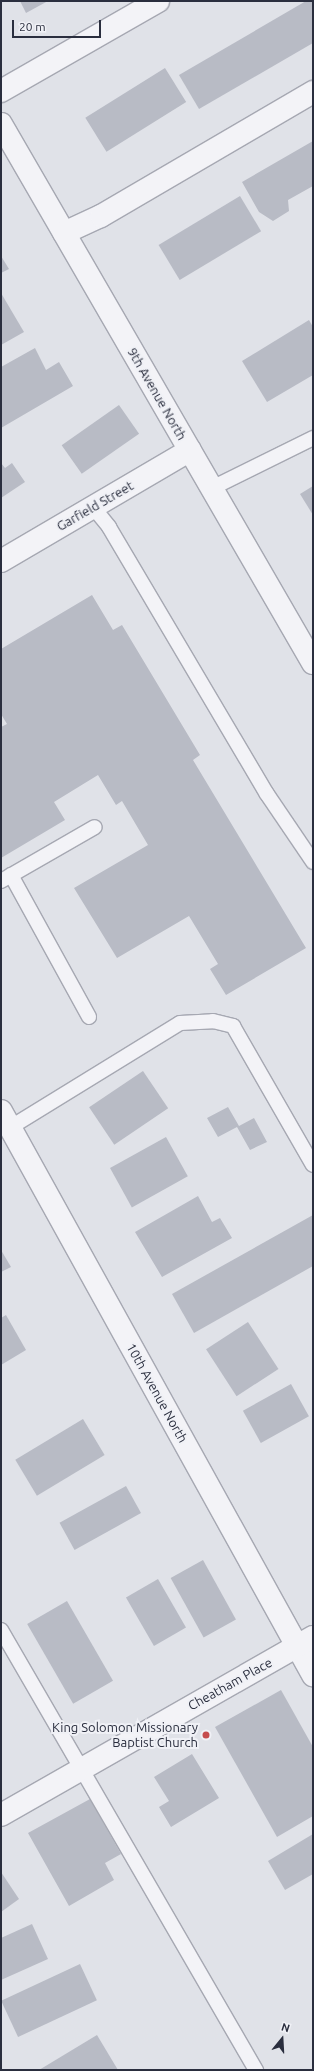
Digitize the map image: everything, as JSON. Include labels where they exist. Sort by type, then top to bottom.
[{"type":"street","points":[[1,91],[158,1]]},
{"type":"street","points":[[64,233],[101,216],[313,92]]},
{"type":"street","name":"9th Avenue North","points":[[1,124],[313,662]]},
{"type":"street","name":"Garfield Street","points":[[1,561],[190,450]]},
{"type":"street","name":"10th Avenue North","points":[[6,1119],[305,1642],[313,1675]]},
{"type":"street","name":"Cheatham Place","points":[[1,1814],[305,1642]]},
{"type":"lane","points":[[212,488],[313,438]]},
{"type":"lane","points":[[93,507],[109,528],[267,794],[313,862]]},
{"type":"lane","points":[[89,1017],[6,878],[95,827]]},
{"type":"lane","points":[[6,1119],[180,1023],[213,1021],[233,1026],[313,1165]]},
{"type":"lane","points":[[1,1630],[256,2070]]},
{"type":"building","points":[[20,1],[48,1],[26,13]]},
{"type":"building","points":[[306,1],[313,1],[313,43],[199,109],[179,75]]},
{"type":"building","points":[[165,68],[186,102],[106,152],[85,118]]},
{"type":"building","points":[[313,141],[313,186],[288,200],[289,211],[273,221],[259,212],[242,182]]},
{"type":"building","points":[[240,196],[261,231],[180,280],[159,245]]},
{"type":"building","points":[[1,256],[9,269],[1,273]]},
{"type":"building","points":[[1,293],[24,332],[1,345]]},
{"type":"building","points":[[309,320],[313,327],[313,375],[267,402],[242,361]]},
{"type":"building","points":[[35,348],[46,370],[59,362],[73,386],[1,428],[1,367]]},
{"type":"building","points":[[119,405],[139,434],[82,474],[62,445]]},
{"type":"building","points":[[1,463],[5,468],[12,463],[25,482],[1,498]]},
{"type":"building","points":[[313,486],[313,515],[300,494]]},
{"type":"building","points":[[92,595],[113,630],[122,625],[200,755],[193,760],[306,948],[226,995],[210,969],[218,964],[189,916],[117,958],[74,888],[148,845],[122,801],[116,805],[98,775],[54,802],[65,820],[1,858],[1,727],[7,724],[1,714],[1,649]]},
{"type":"building","points":[[143,1071],[168,1108],[114,1145],[89,1107]]},
{"type":"building","points":[[228,1107],[239,1126],[254,1118],[267,1142],[250,1150],[237,1127],[218,1137],[207,1118]]},
{"type":"building","points":[[166,1137],[188,1176],[132,1207],[110,1168]]},
{"type":"building","points":[[198,1196],[212,1222],[220,1218],[232,1238],[162,1277],[135,1232]]},
{"type":"building","points":[[313,1215],[313,1266],[194,1333],[172,1294]]},
{"type":"building","points":[[1,1250],[11,1267],[1,1272]]},
{"type":"building","points":[[6,1315],[26,1350],[1,1365],[1,1318]]},
{"type":"building","points":[[248,1322],[278,1369],[237,1396],[206,1349]]},
{"type":"building","points":[[291,1384],[309,1416],[261,1443],[243,1411]]},
{"type":"building","points":[[83,1419],[105,1455],[37,1496],[15,1460]]},
{"type":"building","points":[[126,1486],[141,1513],[75,1550],[60,1523]]},
{"type":"building","points":[[203,1560],[236,1619],[204,1637],[171,1578]]},
{"type":"building","points":[[158,1579],[186,1627],[154,1646],[126,1598]]},
{"type":"building","points":[[67,1601],[113,1681],[73,1704],[27,1624]]},
{"type":"building","points":[[281,1690],[313,1747],[313,1816],[277,1837],[215,1727]]},
{"type":"building","points":[[192,1754],[219,1798],[171,1827],[159,1807],[169,1801],[154,1777]]},
{"type":"building","points":[[90,1799],[121,1854],[105,1863],[114,1880],[69,1906],[28,1833]]},
{"type":"building","points":[[313,1834],[313,1874],[285,1890],[268,1861]]},
{"type":"building","points":[[1,1872],[19,1899],[1,1912]]},
{"type":"building","points":[[32,1924],[48,1959],[1,1980],[1,1938]]},
{"type":"building","points":[[80,1964],[97,2000],[18,2037],[1,2001]]},
{"type":"building","points":[[97,2035],[118,2070],[39,2070]]},
{"type":"place","name":"King Solomon Missionary Baptist Church","points":[[206,1735]]}]
